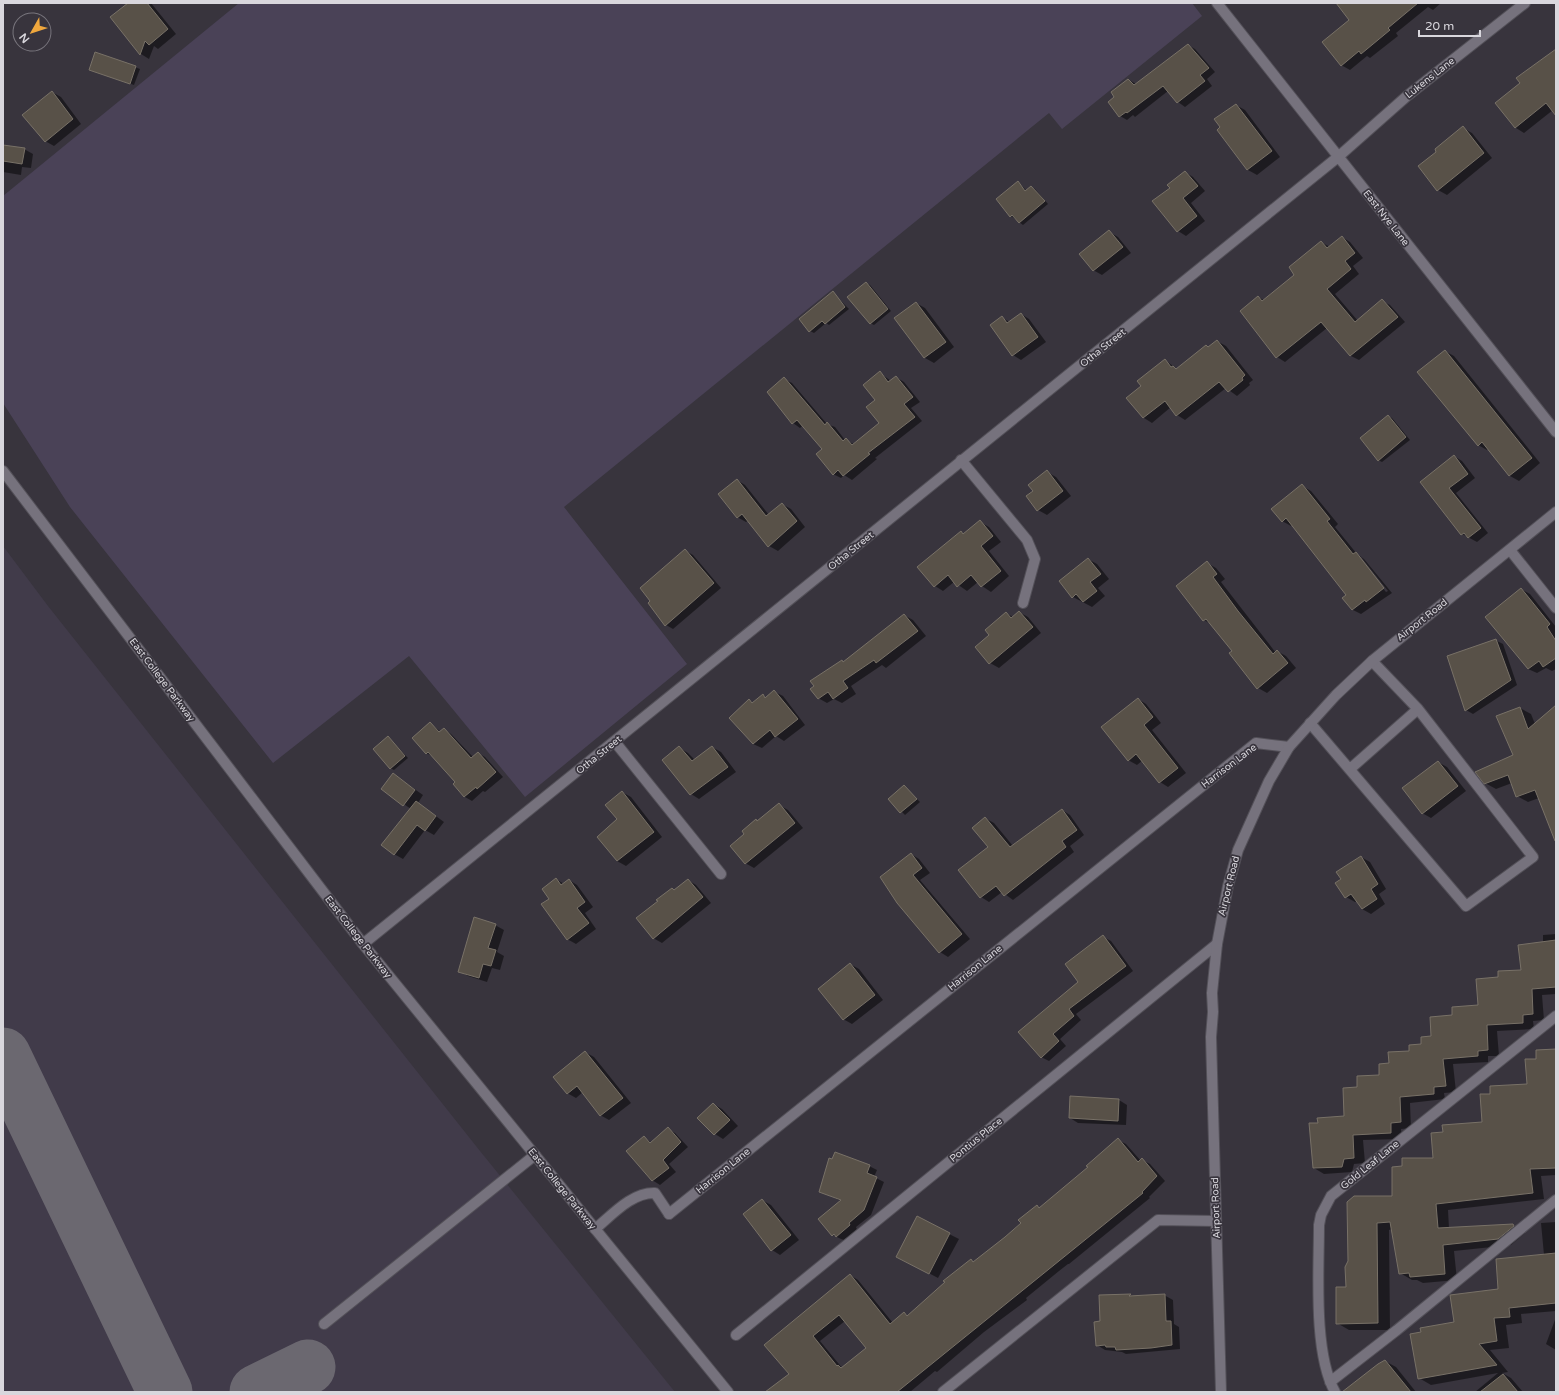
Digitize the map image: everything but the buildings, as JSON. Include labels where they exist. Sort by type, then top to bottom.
[{"type":"street","name":"East Nye Lane","points":[[1217,3],[1556,432]]},
{"type":"street","name":"Lukens Lane","points":[[1338,157],[1408,96],[1525,3]]},
{"type":"street","name":"Otha Street","points":[[363,944],[615,742],[779,607],[868,538],[888,519],[961,460],[974,452],[1338,157]]},
{"type":"street","points":[[961,460],[1027,540],[1035,558],[1023,603]]},
{"type":"street","name":"East College Parkway","points":[[3,471],[363,944],[728,1392]]},
{"type":"street","name":"Airport Road","points":[[1221,1392],[1211,1037],[1213,1012],[1212,993],[1217,944],[1228,886],[1238,850],[1269,781],[1289,747],[1310,723],[1372,661],[1556,512]]},
{"type":"street","points":[[1510,550],[1556,608]]},
{"type":"street","points":[[1310,723],[1466,906],[1533,857],[1418,709],[1372,661]]},
{"type":"street","points":[[1350,769],[1418,709]]},
{"type":"street","points":[[615,742],[721,874]]},
{"type":"street","name":"Harrison Lane","points":[[595,1229],[635,1197],[644,1193],[655,1193],[669,1214],[1256,743],[1289,747]]},
{"type":"street","name":"Pontius Place","points":[[736,1335],[1217,944]]},
{"type":"street","name":"Gold Leaf Lane","points":[[1335,1392],[1330,1382],[1321,1341],[1319,1225],[1321,1215],[1331,1196],[1556,1016]]},
{"type":"street","points":[[324,1324],[535,1155]]},
{"type":"street","points":[[1330,1382],[1397,1330],[1556,1200]]},
{"type":"street","points":[[943,1392],[1158,1220],[1216,1221]]},
{"type":"shaded area","points":[[239,3],[1192,3],[1202,16],[1062,129],[1049,113],[564,507],[687,664],[525,797],[409,656],[273,763],[70,507],[3,403],[3,196]]},
{"type":"shaded area","points":[[3,546],[48,606],[480,1151],[675,1392],[3,1392]]},
{"type":"taxiway","points":[[3,1055],[165,1392]]},
{"type":"taxiway","points":[[257,1392],[308,1367]]}]
